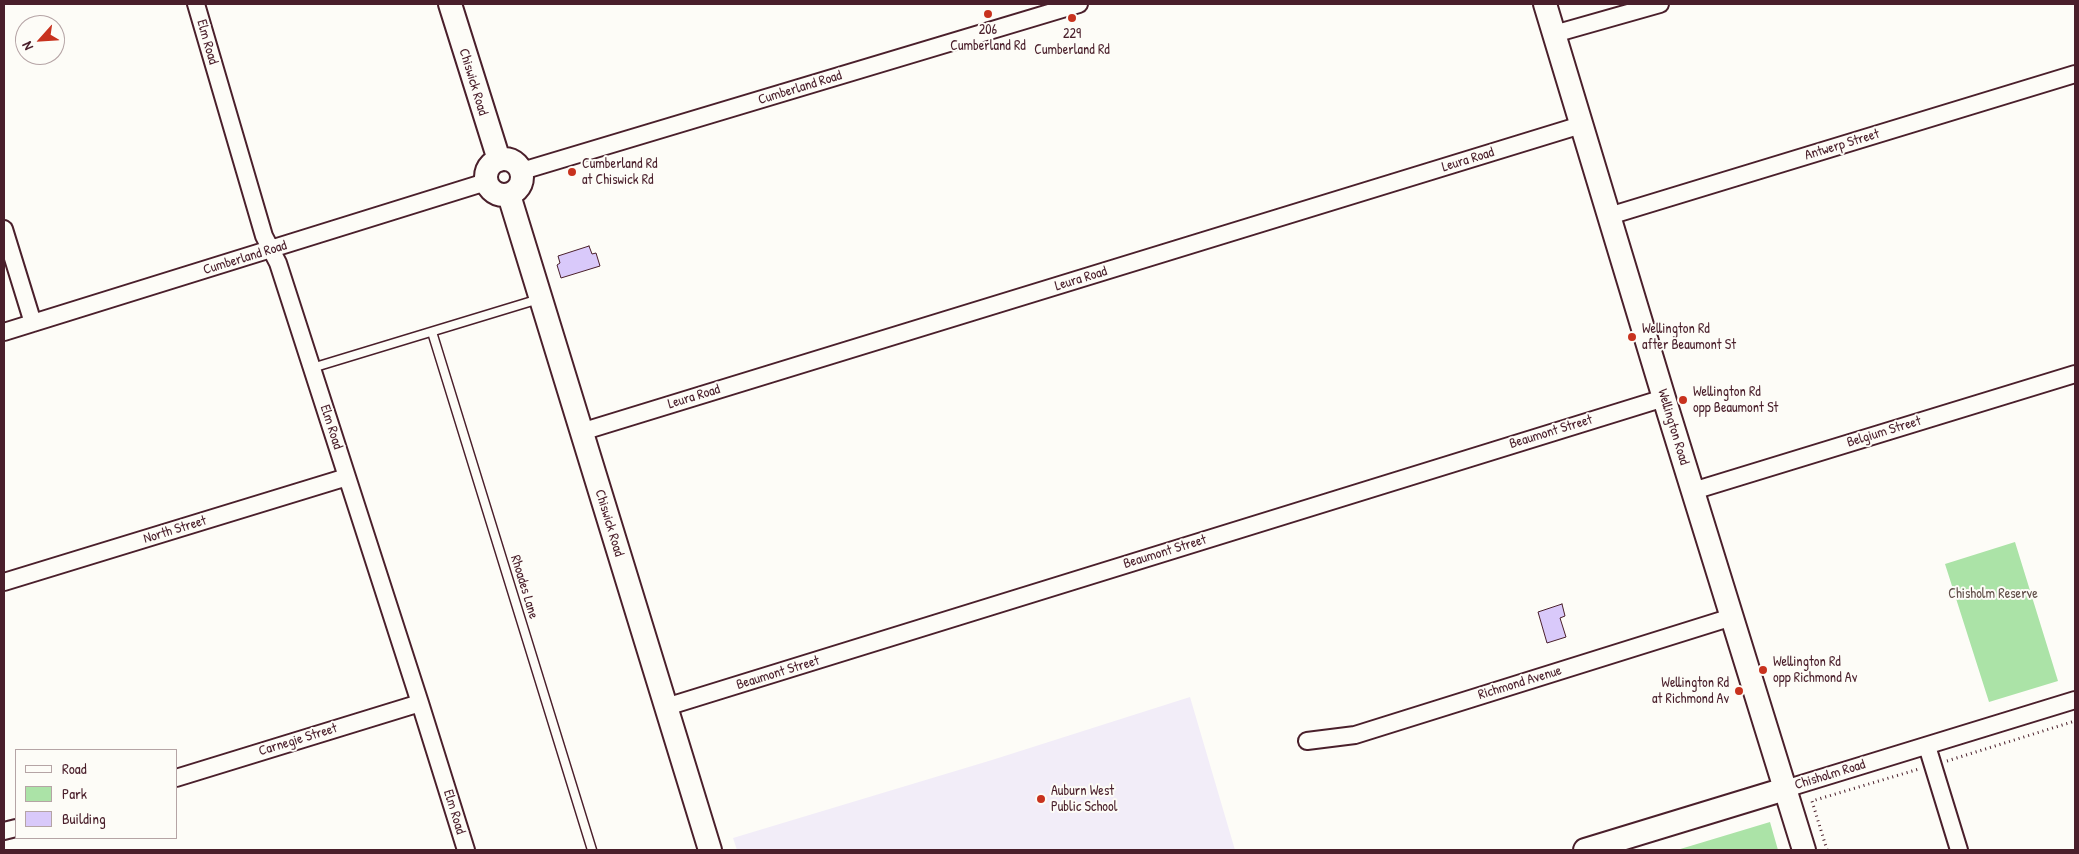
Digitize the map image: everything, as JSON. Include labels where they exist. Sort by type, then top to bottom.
[{"type":"main road","name":"Chiswick Road","points":[[450,4],[498,160]]},
{"type":"main road","name":"Wellington Road","points":[[1545,4],[1664,398],[1804,850]]},
{"type":"main road","points":[[504,159],[515,162],[522,171],[522,183],[519,189],[509,195],[503,196],[493,192],[486,182],[490,166],[498,160],[504,159]]},
{"type":"main road","name":"Chiswick Road","points":[[509,195],[710,850]]},
{"type":"main road","name":"Chisholm Road","points":[[1585,850],[1785,789]]},
{"type":"street","name":"Elm Road","points":[[196,4],[264,236],[278,263],[466,850]]},
{"type":"street","name":"Cumberland Road","points":[[522,171],[1078,4]]},
{"type":"street","points":[[1554,34],[1660,4]]},
{"type":"street","name":"Antwerp Street","points":[[1609,216],[2075,74]]},
{"type":"street","name":"Leura Road","points":[[581,432],[1581,125]]},
{"type":"street","name":"Cumberland Road","points":[[4,332],[486,182]]},
{"type":"street","points":[[4,229],[33,323]]},
{"type":"street","name":"Belgium Street","points":[[1693,491],[2075,374]]},
{"type":"street","name":"Beaumont Street","points":[[666,707],[1664,398]]},
{"type":"street","name":"North Street","points":[[4,582],[347,477]]},
{"type":"street","name":"Richmond Avenue","points":[[1307,741],[1354,735],[1732,617]]},
{"type":"street","name":"Chisholm Road","points":[[1785,789],[2075,700]]},
{"type":"street","name":"Carnegie Street","points":[[178,777],[420,703]]},
{"type":"street","points":[[1927,746],[1959,850]]},
{"type":"lane","points":[[312,368],[540,298]]},
{"type":"lane","name":"Rhoades Lane","points":[[432,332],[592,850]]},
{"type":"path","points":[[1950,760],[2075,721]]},
{"type":"path","points":[[1827,850],[1812,801],[1920,768]]},
{"type":"shaded area","name":"Auburn West Public School","points":[[1190,697],[1235,850],[737,850],[733,838],[992,760]]},
{"type":"green space","name":"Chisholm Reserve","points":[[2015,542],[2058,681],[1989,702],[1945,564]]},
{"type":"green space","points":[[1770,822],[1778,850],[1677,850]]},
{"type":"building","points":[[589,246],[592,254],[596,253],[600,266],[561,278],[557,265],[560,263],[558,256]]},
{"type":"building","points":[[1562,604],[1565,616],[1560,618],[1566,637],[1547,643],[1538,612]]},
{"type":"place","name":"206 Cumberland Rd","points":[[988,14]]},
{"type":"place","name":"229 Cumberland Rd","points":[[1072,18]]},
{"type":"place","name":"Cumberland Rd at Chiswick Rd","points":[[572,172]]},
{"type":"place","name":"Wellington Rd after Beaumont St","points":[[1632,337]]},
{"type":"place","name":"Wellington Rd opp Beaumont St","points":[[1683,400]]},
{"type":"place","name":"Wellington Rd opp Richmond Av","points":[[1763,670]]},
{"type":"place","name":"Wellington Rd at Richmond Av","points":[[1739,691]]},
{"type":"place","name":"Auburn West Public School","points":[[1041,799]]}]
